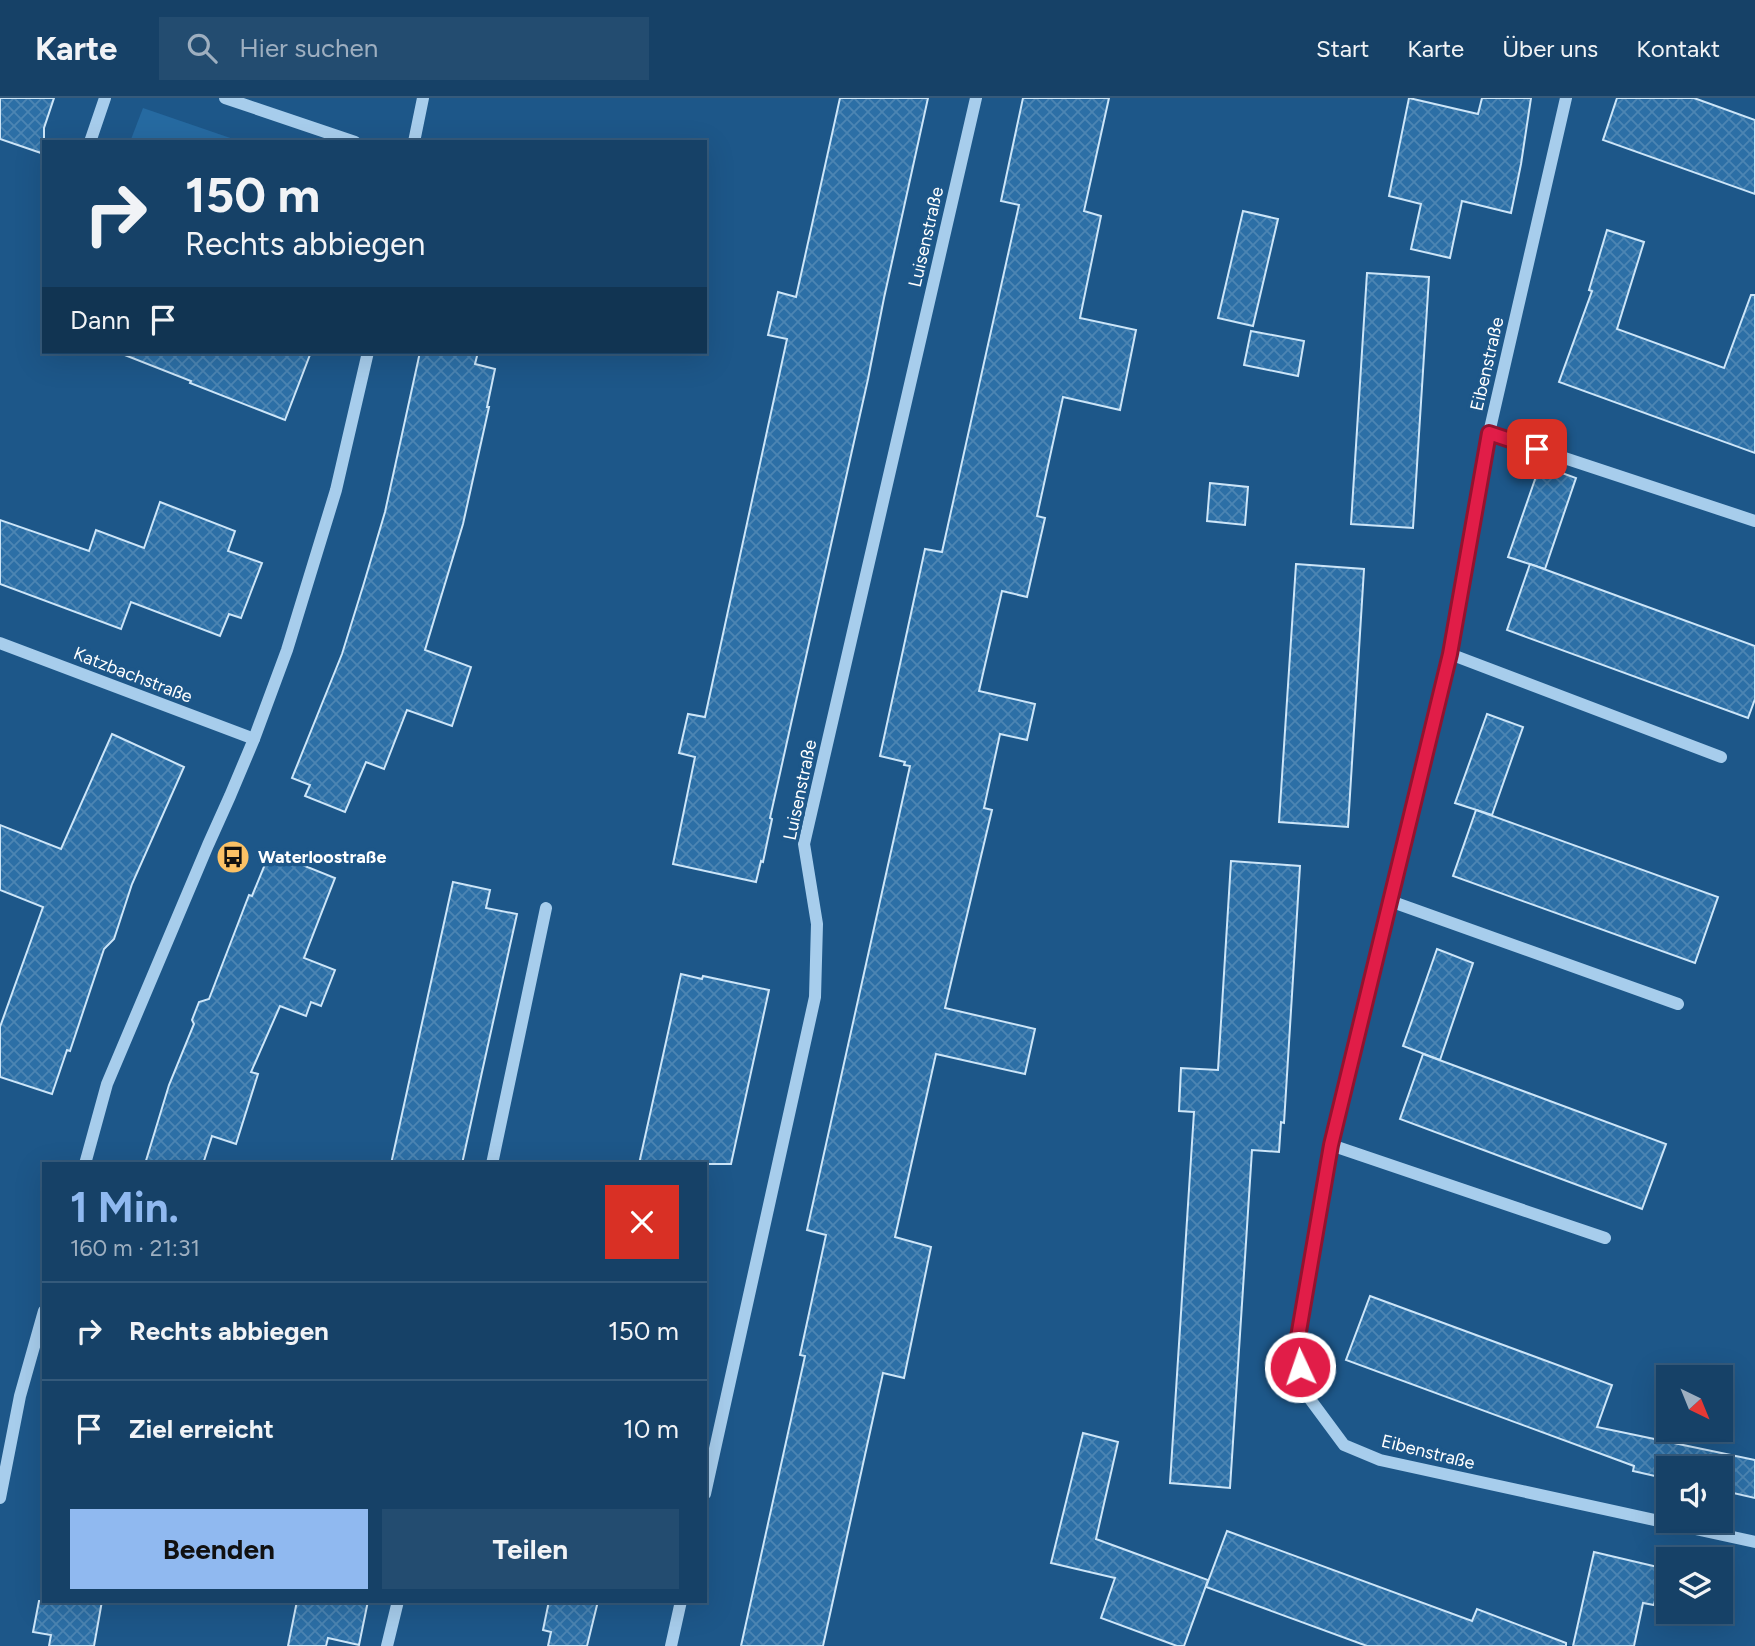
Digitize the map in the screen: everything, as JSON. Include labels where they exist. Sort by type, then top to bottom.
[{"type":"street","points":[[91,140],[105,98]]},
{"type":"street","points":[[225,98],[349,140]]},
{"type":"street","points":[[414,140],[423,98]]},
{"type":"street","name":"Luisenstraße","points":[[707,1484],[815,997],[817,924],[804,844],[976,98]]},
{"type":"street","name":"Eibenstraße","points":[[1566,98],[1489,433],[1450,654],[1331,1145],[1297,1343],[1304,1391],[1344,1445],[1380,1460],[1755,1542]]},
{"type":"street","points":[[86,1162],[107,1084],[254,739],[287,650],[336,490],[368,354]]},
{"type":"street","points":[[1489,433],[1755,521]]},
{"type":"street","name":"Katzbachstraße","points":[[0,643],[254,739]]},
{"type":"street","points":[[1450,654],[1721,757]]},
{"type":"street","points":[[1390,901],[1678,1004]]},
{"type":"street","points":[[492,1162],[546,908]]},
{"type":"street","points":[[1331,1145],[1605,1238]]},
{"type":"street","points":[[0,1499],[20,1396],[42,1318]]},
{"type":"street","points":[[387,1646],[398,1603]]},
{"type":"street","points":[[671,1646],[681,1603]]},
{"type":"shaded area","points":[[143,108],[236,140],[131,140]]},
{"type":"building","points":[[0,98],[54,98],[44,128],[42,153],[0,139]]},
{"type":"building","points":[[840,98],[928,98],[770,818],[772,819],[763,862],[761,861],[756,882],[673,864],[695,757],[679,753],[688,714],[705,717],[787,339],[768,335],[778,292],[796,297]]},
{"type":"building","points":[[1023,98],[1109,98],[1084,211],[1101,216],[1080,318],[1136,330],[1120,410],[1063,397],[1037,516],[1045,518],[1027,597],[1002,591],[979,691],[1035,704],[1027,740],[1000,734],[984,808],[992,810],[945,1008],[1035,1029],[1025,1074],[936,1054],[895,1237],[931,1247],[904,1378],[883,1373],[823,1646],[741,1646],[805,1356],[800,1355],[826,1235],[807,1230],[910,766],[904,765],[905,762],[880,756],[925,549],[942,552],[1019,205],[1001,201]]},
{"type":"building","points":[[1409,98],[1478,114],[1482,98],[1531,98],[1511,213],[1462,201],[1450,258],[1411,249],[1421,204],[1389,196]]},
{"type":"building","points":[[1617,98],[1694,98],[1755,120],[1755,194],[1603,140]]},
{"type":"building","points":[[1243,211],[1278,219],[1253,326],[1218,318]]},
{"type":"building","points":[[1607,230],[1644,242],[1617,329],[1724,368],[1751,295],[1755,295],[1755,453],[1559,382],[1592,291],[1589,290]]},
{"type":"building","points":[[1367,273],[1429,277],[1413,528],[1351,524]]},
{"type":"building","points":[[1251,331],[1304,341],[1298,376],[1244,365]]},
{"type":"building","points":[[122,354],[310,354],[285,420],[190,383],[191,381]]},
{"type":"building","points":[[420,354],[478,354],[475,364],[495,369],[489,407],[463,524],[425,650],[471,667],[452,726],[407,710],[384,769],[366,762],[345,812],[305,796],[310,785],[292,778],[342,654],[385,512]]},
{"type":"building","points":[[1540,465],[1576,478],[1545,569],[1508,557]]},
{"type":"building","points":[[1210,483],[1248,487],[1245,525],[1207,521]]},
{"type":"building","points":[[160,502],[235,531],[228,551],[262,563],[241,618],[229,614],[220,636],[131,602],[121,629],[0,584],[0,520],[89,551],[96,530],[144,548]]},
{"type":"building","points":[[1296,564],[1364,569],[1348,827],[1279,822]]},
{"type":"building","points":[[1530,564],[1755,646],[1755,699],[1748,718],[1507,630]]},
{"type":"building","points":[[1487,714],[1523,727],[1492,815],[1455,803]]},
{"type":"building","points":[[112,734],[184,767],[132,884],[114,939],[104,949],[70,1051],[67,1050],[52,1094],[0,1077],[0,1027],[43,907],[0,890],[0,825],[61,849]]},
{"type":"building","points":[[1476,810],[1718,897],[1695,963],[1453,876]]},
{"type":"building","points":[[270,852],[335,878],[304,958],[335,970],[321,1006],[311,1002],[306,1016],[280,1006],[251,1072],[258,1074],[236,1144],[212,1136],[204,1162],[146,1162],[169,1085],[194,1024],[192,1020],[199,1002],[209,999],[249,895],[252,896]]},
{"type":"building","points":[[1231,861],[1300,866],[1284,1123],[1281,1122],[1279,1152],[1252,1150],[1230,1488],[1170,1483],[1194,1112],[1179,1111],[1181,1068],[1218,1070]]},
{"type":"building","points":[[453,882],[490,890],[486,908],[517,914],[462,1162],[391,1162]]},
{"type":"building","points":[[1437,949],[1473,963],[1440,1060],[1403,1046]]},
{"type":"building","points":[[681,974],[769,990],[731,1164],[639,1162]]},
{"type":"building","points":[[1423,1054],[1666,1144],[1642,1209],[1400,1119]]},
{"type":"building","points":[[1370,1296],[1612,1385],[1597,1427],[1656,1439],[1656,1442],[1669,1442],[1755,1460],[1755,1498],[1733,1493],[1733,1456],[1656,1456],[1656,1476],[1633,1471],[1634,1466],[1346,1360]]},
{"type":"building","points":[[1083,1433],[1118,1442],[1096,1539],[1208,1580],[1184,1646],[1177,1646],[1101,1618],[1115,1578],[1051,1563]]},
{"type":"building","points":[[1227,1531],[1472,1621],[1477,1609],[1566,1643],[1566,1646],[1367,1646],[1206,1587]]},
{"type":"building","points":[[1594,1552],[1656,1567],[1654,1605],[1643,1603],[1634,1646],[1573,1646]]},
{"type":"building","points":[[39,1601],[102,1603],[94,1646],[49,1646],[51,1635],[33,1632]]},
{"type":"building","points":[[297,1603],[368,1603],[359,1645],[328,1638],[326,1646],[288,1646]]},
{"type":"building","points":[[549,1603],[598,1603],[587,1646],[548,1646],[551,1632],[543,1630]]},
{"type":"place","name":"Waterloostraße","points":[[233,857]]},
{"type":"route","points":[[1300,1367],[1297,1343],[1331,1145],[1450,654],[1489,433],[1537,449]]}]
